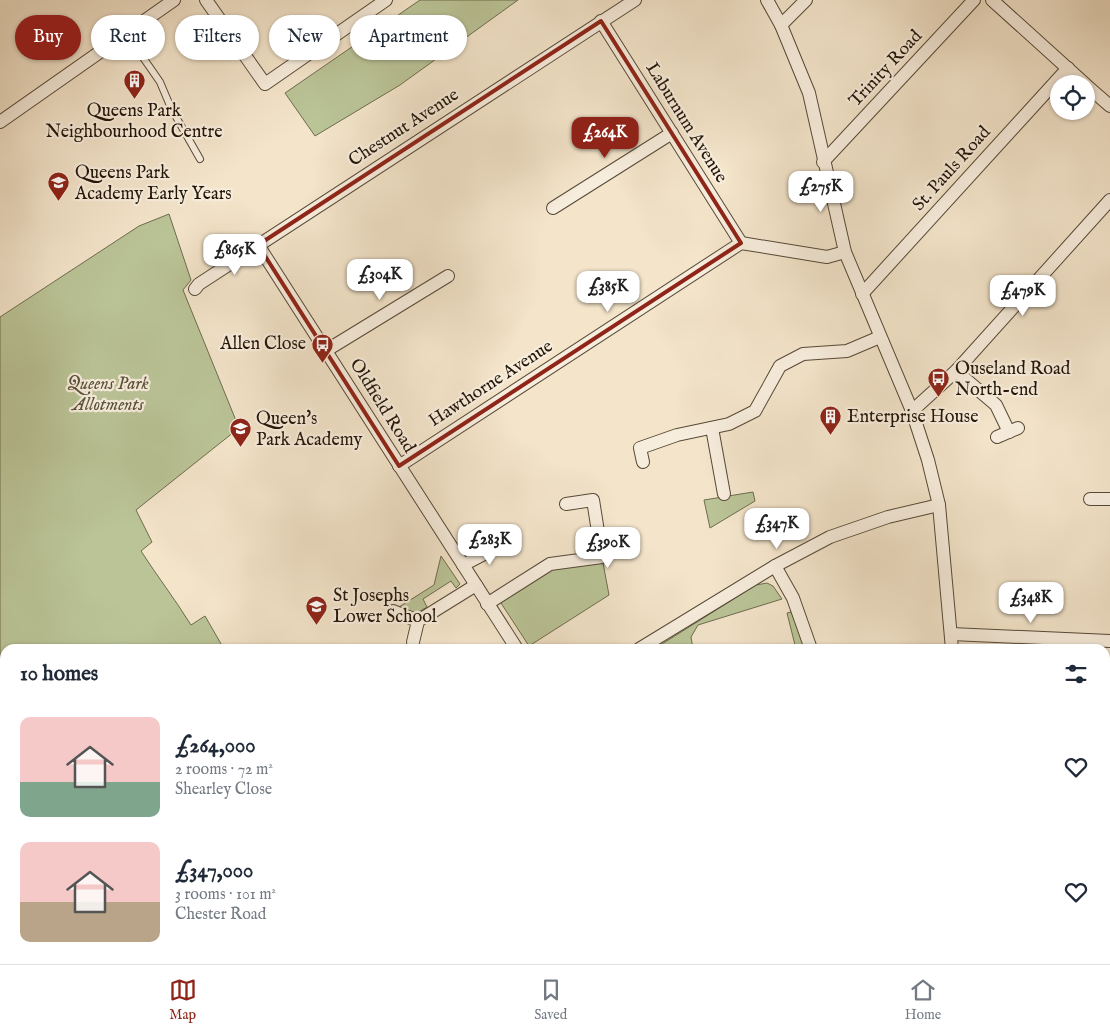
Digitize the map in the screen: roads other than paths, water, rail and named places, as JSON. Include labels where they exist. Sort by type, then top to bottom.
[{"type":"street","points":[[152,15],[174,0]]},
{"type":"street","points":[[206,0],[265,84],[386,0]]},
{"type":"street","name":"Chestnut Avenue","points":[[195,288],[601,21],[636,0]]},
{"type":"street","points":[[767,0],[781,25],[809,93],[823,162],[845,252],[912,411],[928,460],[939,505],[952,644]]},
{"type":"street","points":[[781,25],[806,0]]},
{"type":"street","name":"Trinity Road","points":[[823,162],[974,0]]},
{"type":"street","points":[[992,0],[1076,75]]},
{"type":"street","name":"Laburnum Avenue","points":[[601,21],[741,243]]},
{"type":"street","points":[[0,122],[91,58]]},
{"type":"street","name":"St. Pauls Road","points":[[862,294],[1068,68]]},
{"type":"street","points":[[1095,92],[1110,106]]},
{"type":"street","points":[[552,208],[672,133]]},
{"type":"street","points":[[912,411],[956,371],[1110,200]]},
{"type":"street","points":[[741,243],[810,256],[827,257],[845,252]]},
{"type":"street","name":"Hawthorne Avenue","points":[[398,466],[741,243]]},
{"type":"street","name":"Oldfield Road","points":[[258,245],[514,644]]},
{"type":"street","points":[[327,350],[448,276]]},
{"type":"street","points":[[643,462],[640,448],[677,435],[729,424],[755,411],[780,366],[803,354],[847,351],[880,337]]},
{"type":"street","points":[[956,371],[996,405],[1008,432]]},
{"type":"street","points":[[712,428],[724,494]]},
{"type":"street","points":[[1090,499],[1110,499]]},
{"type":"street","points":[[487,604],[550,564],[602,557],[593,500],[566,504]]},
{"type":"street","points":[[647,644],[775,566],[830,537],[888,517],[939,505]]},
{"type":"street","points":[[463,565],[505,543]]},
{"type":"street","points":[[775,566],[792,598],[809,644]]},
{"type":"street","points":[[413,642],[418,621],[476,585]]},
{"type":"street","points":[[393,611],[418,621]]},
{"type":"street","points":[[951,634],[1110,641]]},
{"type":"lane","points":[[145,60],[160,82],[171,108],[200,159]]},
{"type":"place","name":"Queens Park Neighbourhood Centre","points":[[134,100]]},
{"type":"place","name":"Queens Park Academy Early Years","points":[[59,202]]},
{"type":"place","name":"Allen Close","points":[[322,363]]},
{"type":"place","name":"Ouseland Road North-end","points":[[939,398]]},
{"type":"place","name":"Enterprise House","points":[[831,436]]},
{"type":"place","name":"Queen's Park Academy","points":[[240,448]]},
{"type":"place","name":"St Josephs Lower School","points":[[317,625]]},
{"type":"park label","name":"Queens Park Allotments","points":[[108,394]]}]
